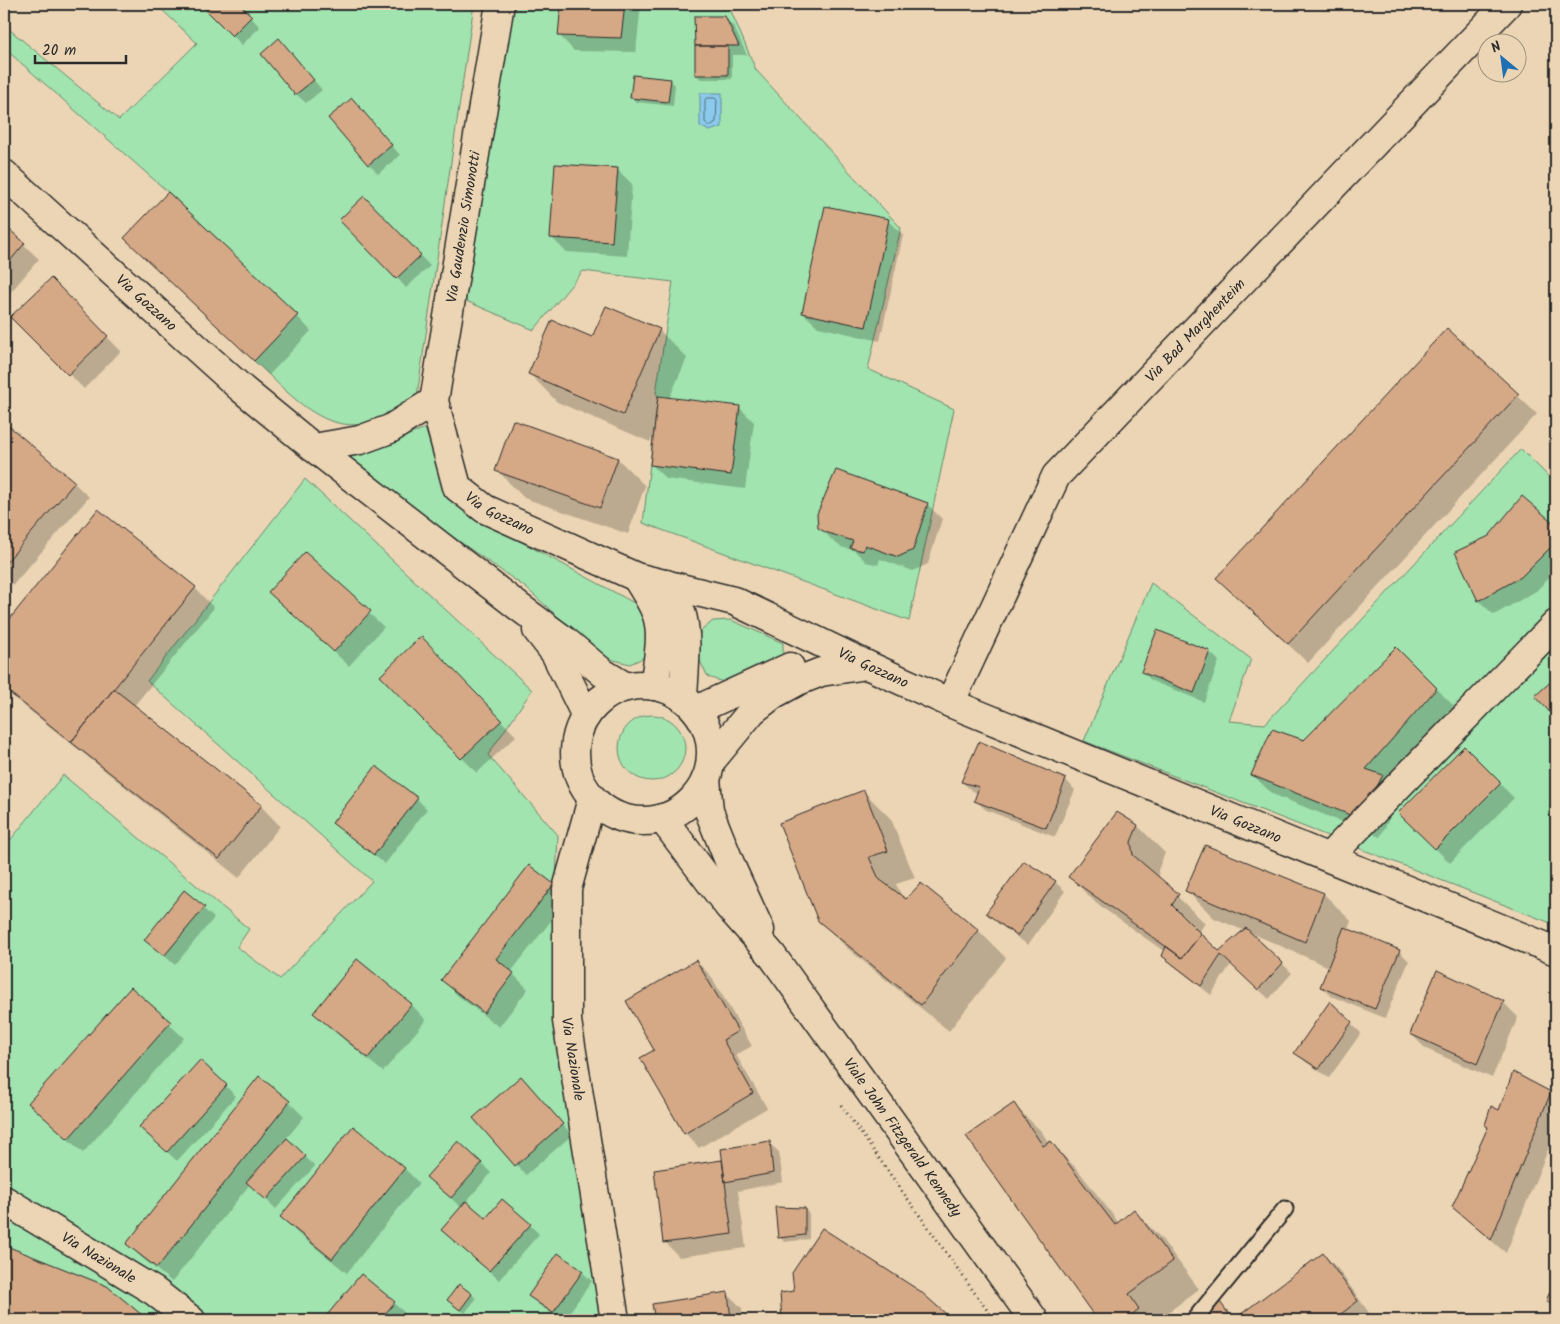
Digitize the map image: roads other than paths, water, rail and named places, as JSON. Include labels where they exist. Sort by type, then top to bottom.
[{"type":"street","name":"Via Gaudenzio Simonotti","points":[[446,450],[434,401],[500,4]]},
{"type":"street","name":"Via Bad Marghenteim","points":[[950,703],[1056,476],[1507,4]]},
{"type":"street","name":"Via Gozzano","points":[[4,174],[242,389],[314,448],[564,640],[603,674],[626,687]]},
{"type":"street","points":[[314,448],[360,440],[390,429],[434,401]]},
{"type":"street","name":"Via Gozzano","points":[[446,450],[457,487],[485,509],[636,577],[734,601],[867,666],[950,703],[1329,857],[1556,952]]},
{"type":"street","points":[[636,577],[652,604],[658,619],[660,637],[654,686]]},
{"type":"street","points":[[666,584],[675,597],[682,613],[690,704]]},
{"type":"street","name":"Via Gozzano","points":[[519,607],[555,653],[586,716]]},
{"type":"street","points":[[1329,857],[1556,624]]},
{"type":"street","points":[[690,704],[798,664],[829,656],[867,666]]},
{"type":"street","points":[[708,770],[710,743],[706,726],[690,704],[669,690],[654,686],[626,687],[611,693],[597,703],[586,716],[578,732],[574,749],[576,767],[582,784],[592,799],[607,811],[624,819],[644,821],[662,818],[681,810],[696,796],[708,770],[752,711],[774,694],[798,681],[821,672],[867,666]]},
{"type":"street","name":"Viale John Fitzgerald Kennedy","points":[[708,770],[709,811],[732,870],[771,954]]},
{"type":"street","name":"Via Nazionale","points":[[592,799],[568,889],[567,1021],[615,1320]]},
{"type":"street","name":"Viale John Fitzgerald Kennedy","points":[[662,818],[729,907],[771,954],[1034,1320]]},
{"type":"street","name":"Via Nazionale","points":[[4,1200],[154,1291],[191,1320]]},
{"type":"lane","points":[[1194,1320],[1286,1208]]},
{"type":"water","points":[[700,93],[722,93],[722,127],[709,131],[700,126]]}]
